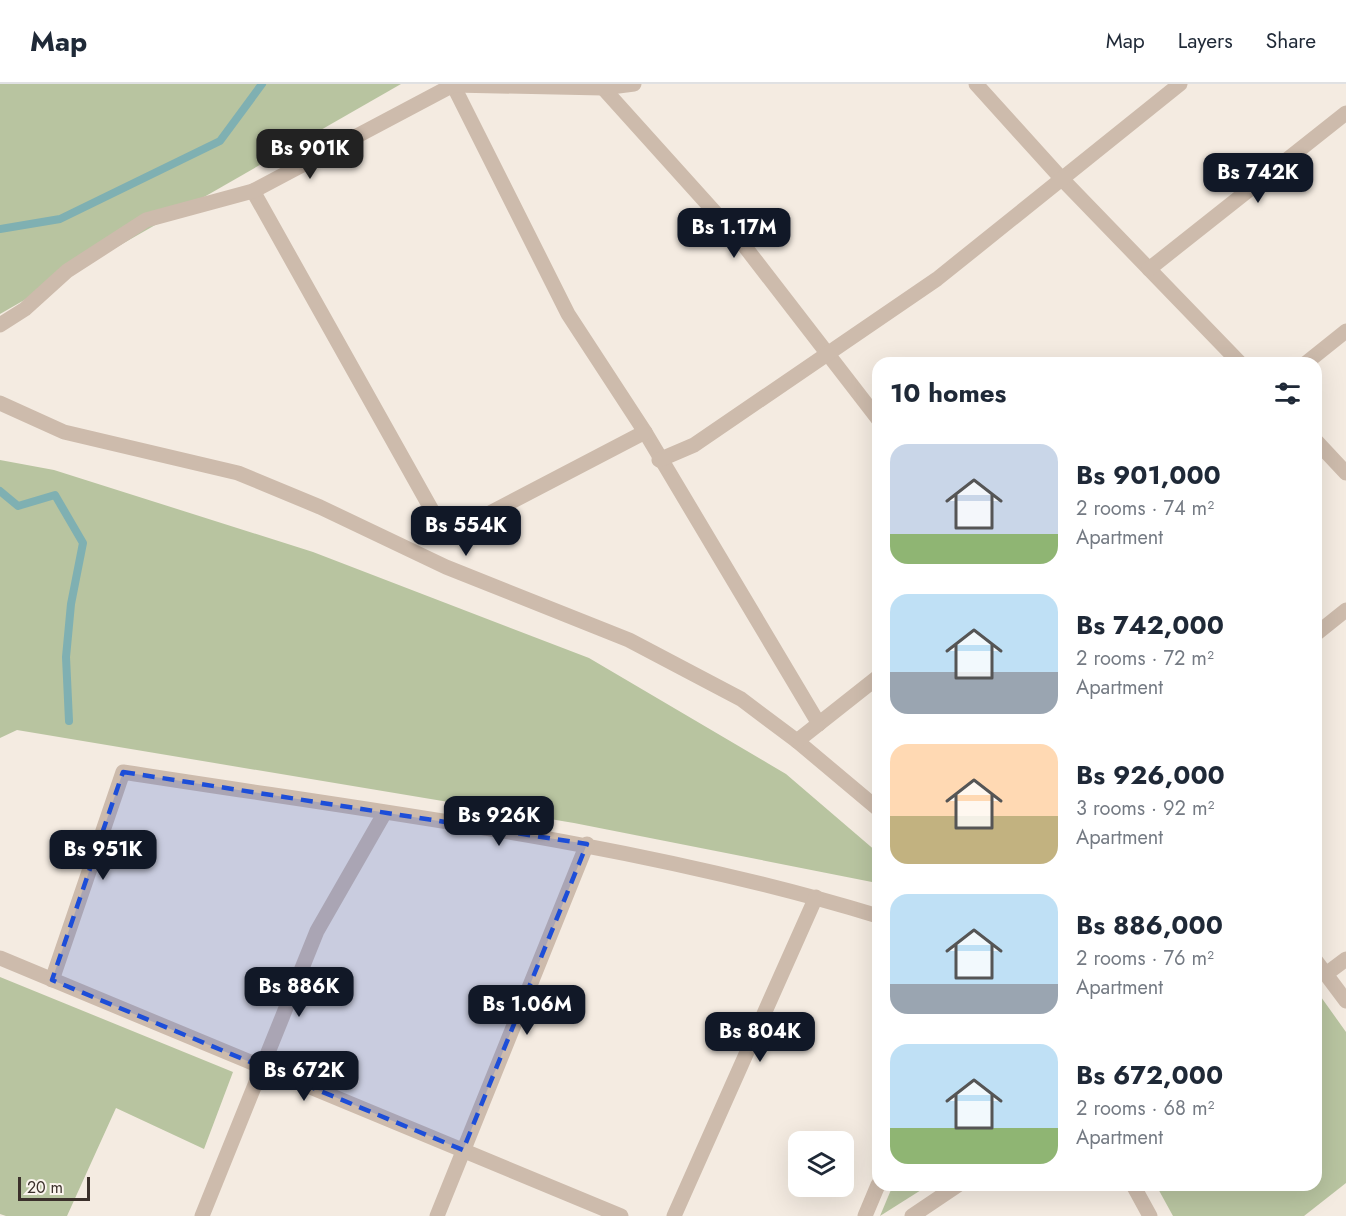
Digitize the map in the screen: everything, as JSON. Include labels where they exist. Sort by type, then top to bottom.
[{"type":"street","points":[[0,325],[25,309],[67,271],[146,220],[254,191],[453,85],[603,88],[634,84]]},
{"type":"street","points":[[976,84],[1061,178],[1234,357]]},
{"type":"street","points":[[659,460],[694,445],[830,354],[936,279],[1180,84]]},
{"type":"street","points":[[453,85],[568,314],[645,432],[659,460],[819,724]]},
{"type":"street","points":[[603,88],[739,239],[872,411]]},
{"type":"street","points":[[1149,269],[1346,114]]},
{"type":"street","points":[[254,191],[443,530],[465,526],[645,432]]},
{"type":"street","points":[[1314,357],[1346,331]]},
{"type":"street","points":[[0,403],[64,432],[238,473],[320,507],[446,567],[629,639],[741,699],[797,741],[872,804]]},
{"type":"street","points":[[1322,447],[1346,472]]},
{"type":"street","points":[[1322,629],[1346,610]]},
{"type":"street","points":[[797,741],[872,682]]},
{"type":"street","points":[[52,980],[123,771],[384,814],[587,844],[816,897],[872,914]]},
{"type":"street","points":[[202,1216],[317,931],[384,814]]},
{"type":"street","points":[[436,1216],[587,844]]},
{"type":"street","points":[[674,1216],[816,897]]},
{"type":"street","points":[[0,958],[621,1216]]},
{"type":"street","points":[[1326,974],[1346,959]]},
{"type":"street","points":[[1322,969],[1346,1001]]},
{"type":"street","points":[[865,1216],[875,1191]]},
{"type":"street","points":[[912,1216],[949,1191]]},
{"type":"street","points":[[1136,1191],[1150,1216]]},
{"type":"highlighted area","points":[[123,772],[587,844],[463,1150],[52,980]]},
{"type":"green space","points":[[0,84],[401,84],[0,314]]},
{"type":"green space","points":[[0,460],[54,470],[313,552],[589,658],[786,774],[872,848],[872,882],[574,823],[17,730],[0,738]]},
{"type":"green space","points":[[0,977],[233,1072],[204,1149],[116,1108],[67,1216],[6,1216],[0,1214]]},
{"type":"green space","points":[[1322,998],[1346,1032],[1346,1183],[1304,1216],[1173,1216],[1159,1191],[1322,1191]]},
{"type":"green space","points":[[890,1191],[920,1191],[880,1216]]},
{"type":"waterway","points":[[0,229],[60,219],[220,141],[262,84]]},
{"type":"waterway","points":[[0,491],[18,506],[55,495],[83,543],[71,604],[66,657],[69,721]]}]
